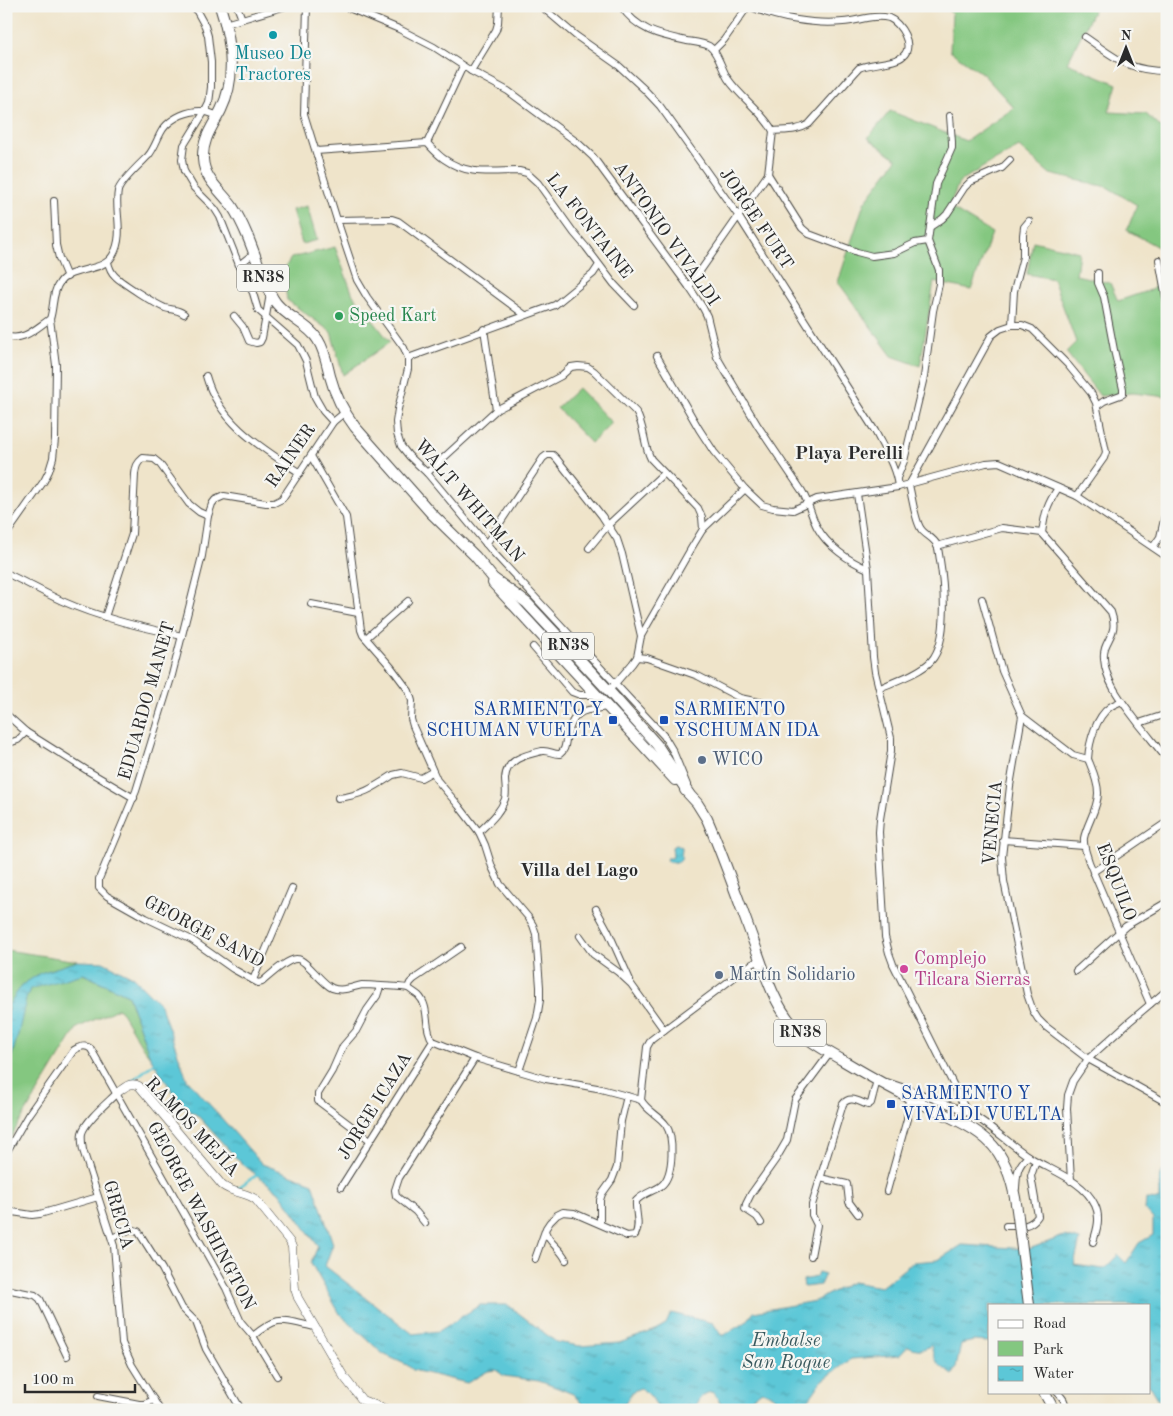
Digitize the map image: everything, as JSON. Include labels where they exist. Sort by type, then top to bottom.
[{"type":"main road","name":"RN38","points":[[220,6],[229,51],[230,80],[227,96],[204,144],[202,158],[205,170],[214,186],[233,208],[241,223],[270,294],[280,307],[308,328],[318,339],[324,351],[335,394],[344,413],[370,445],[534,628],[691,795]]},
{"type":"main road","name":"RN38","points":[[431,513],[493,578],[527,603],[612,687],[657,744],[702,809],[713,833],[760,960],[784,1014],[798,1031],[806,1038],[874,1079],[968,1126],[987,1140],[997,1151],[1010,1177],[1015,1199],[1029,1304]]},
{"type":"main road","points":[[534,628],[549,638],[595,689],[601,692],[612,687]]},
{"type":"main road","points":[[607,707],[604,699],[612,687]]},
{"type":"main road","points":[[1045,1394],[1054,1410]]},
{"type":"street","points":[[194,6],[205,26],[209,44],[211,87],[209,103],[205,112],[184,144],[182,160],[184,171],[194,188],[215,209],[220,217],[258,310],[294,339],[298,345],[306,361],[315,396],[323,411],[333,422]]},
{"type":"street","points":[[237,6],[242,19]]},
{"type":"street","points":[[225,24],[286,6]]},
{"type":"street","points":[[307,6],[304,114],[337,220],[361,288],[404,348],[408,358],[484,329],[555,305],[593,274],[600,265]]},
{"type":"street","name":"ANTONIO VIVALDI","points":[[344,6],[416,37],[471,71],[508,90],[587,150],[703,308],[717,357],[758,426],[808,502],[818,528],[832,546],[856,564],[868,569]]},
{"type":"street","points":[[471,71],[496,30],[499,6]]},
{"type":"street","name":"JORGE FURT","points":[[541,6],[576,35],[619,66],[660,106],[739,217],[875,431],[897,478],[898,487]]},
{"type":"street","points":[[621,6],[625,12],[649,31],[660,36],[707,45],[714,50],[730,81],[768,122],[773,131],[768,174],[689,287]]},
{"type":"street","points":[[714,50],[724,40],[749,6],[763,12],[799,20],[837,23],[877,17],[888,18],[895,21],[902,29],[906,36],[907,48],[903,57],[859,68],[810,124],[798,129],[773,131]]},
{"type":"street","points":[[1085,37],[1122,63],[1137,69],[1167,71]]},
{"type":"street","points":[[316,151],[427,143],[463,66]]},
{"type":"street","points":[[6,535],[44,481],[49,471],[54,450],[56,365],[50,319],[57,286],[61,280],[67,277],[108,262],[116,246],[118,234],[119,187],[152,151],[167,125],[188,112],[205,112],[218,116]]},
{"type":"street","points":[[897,478],[904,461],[924,377],[933,311],[939,284],[939,270],[928,241],[936,184],[952,148],[950,116]]},
{"type":"street","name":"LA FONTAINE","points":[[427,143],[443,158],[464,170],[519,171],[527,173],[614,284],[634,305]]},
{"type":"street","points":[[930,227],[947,214],[970,182],[995,171],[1010,160]]},
{"type":"street","points":[[768,174],[802,228],[810,234],[872,256],[894,253],[915,243],[928,241]]},
{"type":"street","points":[[54,201],[56,244],[59,258],[67,277]]},
{"type":"street","points":[[337,220],[392,219],[398,221],[526,315]]},
{"type":"street","points":[[1012,325],[1014,291],[1023,257],[1024,227],[1030,221]]},
{"type":"street","points":[[239,265],[254,253]]},
{"type":"street","points":[[1159,260],[1167,303]]},
{"type":"street","points":[[108,262],[110,270],[120,281],[159,305],[184,314]]},
{"type":"street","points":[[1097,406],[1104,401],[1123,394],[1104,297],[1098,283],[1098,273]]},
{"type":"street","points":[[234,316],[249,341],[252,343],[260,342],[270,294]]},
{"type":"street","points":[[6,336],[21,338],[50,319]]},
{"type":"street","points":[[880,688],[921,669],[936,655],[940,644],[944,594],[937,546],[934,540],[920,527],[909,485],[991,336],[1000,328],[1022,325],[1032,329],[1068,365],[1091,392],[1097,406],[1106,452],[1104,458],[1077,496]]},
{"type":"street","points":[[484,329],[496,410]]},
{"type":"street","points":[[657,356],[714,452],[745,489],[762,505],[793,510],[817,499],[909,485],[986,463],[999,462],[1077,496],[1167,557]]},
{"type":"street","name":"WALT WHITMAN","points":[[408,358],[408,368],[396,422],[401,446],[427,473],[492,551],[612,687]]},
{"type":"street","points":[[427,473],[496,410],[561,376],[571,368],[578,366],[588,367],[636,412],[640,418],[646,450],[651,459],[698,508],[702,517],[703,529]]},
{"type":"street","points":[[206,376],[215,398],[234,424],[254,443],[300,473]]},
{"type":"street","name":"RAINER","points":[[208,516],[215,500],[224,496],[266,502],[282,499],[333,422],[344,413]]},
{"type":"street","points":[[486,544],[543,458],[553,455],[617,539],[641,636]]},
{"type":"street","points":[[311,456],[346,516],[361,630],[409,691],[412,701],[411,719],[413,726],[436,780],[479,832],[500,884],[531,920],[536,934],[540,987],[539,1008],[519,1071]]},
{"type":"street","points":[[105,617],[132,534],[136,466],[143,458],[154,459],[159,463],[189,504],[208,516]]},
{"type":"street","points":[[589,548],[608,525],[664,473]]},
{"type":"street","points":[[1042,533],[1044,514],[1048,503],[1058,488]]},
{"type":"street","points":[[612,687],[637,657],[641,636],[703,529],[745,489]]},
{"type":"street","points":[[857,494],[868,569],[875,672],[891,744],[879,832],[885,937],[892,964],[967,1112]]},
{"type":"street","points":[[1153,547],[1160,537],[1167,507]]},
{"type":"street","name":"EDUARDO MANET","points":[[99,888],[99,879],[134,798],[172,675],[202,556],[208,516]]},
{"type":"street","points":[[937,546],[1002,528],[1042,533],[1111,612],[1114,619],[1114,627],[1104,651],[1108,678],[1122,701],[1167,759]]},
{"type":"street","points":[[480,563],[492,551]]},
{"type":"street","points":[[6,573],[62,601],[105,617],[182,636]]},
{"type":"street","points":[[982,598],[1002,671],[1022,716],[1073,755],[1088,759],[1089,748],[1098,722],[1111,706],[1122,701]]},
{"type":"street","points":[[366,638],[408,601]]},
{"type":"street","points":[[311,604],[358,613]]},
{"type":"street","points":[[533,647],[572,692],[580,695],[596,695]]},
{"type":"street","points":[[637,657],[647,658],[698,676],[740,698],[764,703]]},
{"type":"street","points":[[479,832],[494,818],[505,800],[506,773],[511,763],[517,758],[542,751],[560,754],[564,749],[570,728],[577,714],[582,711],[607,707]]},
{"type":"street","points":[[1139,723],[1167,714]]},
{"type":"street","points":[[6,715],[26,732],[134,798]]},
{"type":"street","name":"VENECIA","points":[[1022,716],[1010,786],[1002,857],[1004,881],[1027,994],[1038,1019],[1044,1026],[1088,1059],[1167,1103]]},
{"type":"street","points":[[6,744],[18,740],[26,732]]},
{"type":"street","name":"ESQUILO","points":[[1088,759],[1098,792],[1097,802],[1084,838],[1084,846],[1093,872],[1150,1004]]},
{"type":"street","points":[[338,798],[352,797],[366,792],[398,773],[421,778],[432,772]]},
{"type":"street","points":[[1093,872],[1167,822]]},
{"type":"street","points":[[1003,840],[1084,846]]},
{"type":"street","name":"GEORGE SAND","points":[[99,888],[115,901],[192,940],[233,969],[258,982],[262,982],[289,961],[298,959],[303,961],[320,979],[334,989],[343,990],[367,985],[408,988]]},
{"type":"street","points":[[253,980],[292,888]]},
{"type":"street","points":[[1076,972],[1119,931],[1167,902]]},
{"type":"street","points":[[596,909],[608,931],[631,984]]},
{"type":"street","points":[[580,936],[593,954],[631,984],[664,1030]]},
{"type":"street","points":[[461,947],[414,979],[408,988],[422,1000],[425,1006],[430,1035],[433,1041],[475,1058],[546,1079],[597,1088],[641,1100],[668,1128],[672,1158],[671,1169],[662,1185],[636,1201],[638,1228],[635,1235],[627,1236],[574,1212],[563,1212],[553,1218],[545,1231],[534,1259]]},
{"type":"street","points":[[641,1100],[647,1047],[652,1040],[752,964],[760,960]]},
{"type":"street","points":[[370,1140],[318,1101],[317,1098],[343,1046],[356,1031],[377,996],[380,987]]},
{"type":"street","points":[[1071,1180],[1067,1108],[1068,1095],[1073,1082],[1088,1059],[1167,990]]},
{"type":"street","name":"JORGE ICAZA","points":[[342,1187],[433,1041]]},
{"type":"street","name":"GEORGE WASHINGTON","points":[[6,1153],[28,1115],[70,1055],[79,1046],[89,1047],[95,1054],[226,1288],[240,1322],[253,1336],[277,1376]]},
{"type":"street","points":[[761,1223],[757,1217],[745,1209],[746,1204],[787,1140],[795,1100],[830,1053]]},
{"type":"street","points":[[424,1223],[416,1212],[396,1196],[398,1178],[475,1058]]},
{"type":"street","points":[[811,1256],[817,1225],[812,1215],[812,1205],[843,1104],[848,1099],[868,1105],[871,1103],[874,1079],[912,1090],[967,1112],[1028,1156],[1071,1180],[1089,1196],[1098,1210],[1099,1219],[1093,1242]]},
{"type":"street","name":"RAMOS MEJÍA","points":[[117,1093],[128,1085],[136,1084],[222,1185],[234,1192],[253,1197],[256,1200],[290,1242],[295,1289],[298,1298],[344,1377],[362,1400],[388,1410]]},
{"type":"street","name":"GRECIA","points":[[117,1093],[87,1123],[82,1134],[83,1150],[116,1255],[122,1343],[132,1365],[160,1410]]},
{"type":"street","points":[[600,1223],[600,1200],[612,1180],[617,1167],[621,1121],[628,1096]]},
{"type":"street","points":[[887,1191],[907,1119],[909,1097]]},
{"type":"street","points":[[1015,1199],[1018,1169],[1028,1156]]},
{"type":"street","points":[[1006,1226],[1028,1225],[1034,1222],[1038,1216],[1031,1176],[1036,1160]]},
{"type":"street","points":[[820,1178],[847,1184],[849,1202],[858,1214]]},
{"type":"street","points":[[6,1211],[32,1215],[40,1214],[98,1197]]},
{"type":"street","points":[[112,1238],[132,1229],[138,1231],[162,1269],[182,1308],[196,1322],[206,1349],[239,1406]]},
{"type":"street","points":[[545,1231],[551,1243],[562,1252],[566,1260]]},
{"type":"street","points":[[6,1289],[35,1295],[40,1299],[67,1356]]},
{"type":"street","points":[[253,1336],[267,1325],[281,1320],[315,1327]]},
{"type":"street","points":[[1059,1394],[1064,1398],[1065,1410]]},
{"type":"street","points":[[98,1396],[139,1404],[154,1400]]},
{"type":"green space","points":[[943,6],[1096,6],[1067,63],[1117,84],[1109,112],[1146,114],[1167,133],[1167,252],[1127,230],[1137,205],[1107,187],[1050,174],[1019,147],[959,182],[949,207],[992,233],[971,290],[934,282],[920,366],[892,356],[838,282],[864,203],[897,159],[868,138],[890,111],[966,141],[1014,108],[983,74],[950,51],[952,13]]},
{"type":"green space","points":[[307,206],[317,240],[302,244],[292,210]]},
{"type":"green space","points":[[1033,241],[1079,252],[1076,275],[1110,283],[1118,301],[1153,289],[1167,261],[1167,397],[1133,393],[1100,396],[1066,352],[1076,342],[1053,279],[1027,274]]},
{"type":"green space","name":"Speed Kart","points":[[335,247],[353,295],[390,342],[343,375],[331,332],[287,300],[283,271],[291,258]]},
{"type":"green space","points":[[578,388],[612,423],[591,443],[557,408]]},
{"type":"green space","points":[[6,950],[78,961],[83,974],[128,995],[150,1057],[119,1008],[77,1028],[6,1145]]},
{"type":"water","points":[[675,845],[682,847],[681,860],[679,862],[668,862],[666,860],[667,858],[672,858],[672,847]]},
{"type":"water","name":"Embalse San Roque","points":[[78,961],[103,962],[133,977],[160,1004],[187,1079],[262,1164],[313,1183],[333,1244],[325,1266],[413,1334],[439,1331],[480,1305],[508,1305],[556,1342],[580,1346],[619,1343],[653,1331],[666,1324],[671,1313],[713,1323],[722,1336],[746,1322],[754,1312],[815,1301],[852,1282],[881,1287],[913,1262],[938,1260],[962,1245],[1029,1249],[1064,1236],[1080,1240],[1074,1265],[1104,1269],[1118,1255],[1126,1263],[1139,1243],[1153,1235],[1153,1219],[1145,1210],[1146,1199],[1160,1200],[1160,1175],[1167,1167],[1167,1410],[1165,1410],[1150,1386],[1150,1304],[988,1304],[988,1342],[974,1341],[961,1344],[953,1375],[938,1363],[931,1345],[920,1349],[908,1346],[900,1355],[851,1359],[822,1381],[805,1405],[804,1410],[776,1410],[774,1396],[762,1391],[736,1409],[723,1410],[712,1392],[700,1398],[694,1410],[658,1410],[651,1397],[640,1388],[632,1392],[621,1410],[589,1409],[573,1394],[539,1381],[504,1376],[496,1370],[488,1371],[467,1383],[413,1370],[407,1365],[383,1354],[340,1314],[311,1263],[318,1246],[279,1192],[241,1163],[197,1115],[182,1106],[150,1057],[128,995],[83,974],[30,989],[6,1077],[9,1004],[22,985],[40,973]]},
{"type":"water","points":[[818,1272],[825,1274],[820,1285],[804,1287],[803,1280],[816,1277]]},
{"type":"waterway","points":[[131,1082],[154,1063]]},
{"type":"waterway","points":[[236,1189],[258,1174]]},
{"type":"place","name":"Museo De Tractores","points":[[273,35]]},
{"type":"place","name":"Speed Kart","points":[[339,316]]},
{"type":"place","name":"SARMIENTO Y SCHUMAN VUELTA","points":[[613,720]]},
{"type":"place","name":"SARMIENTO YSCHUMAN IDA","points":[[664,720]]},
{"type":"place","name":"WICO","points":[[702,760]]},
{"type":"place","name":"Complejo Tilcara Sierras","points":[[904,969]]},
{"type":"place","name":"Martín Solidario","points":[[719,975]]},
{"type":"place","name":"SARMIENTO Y VIVALDI VUELTA","points":[[891,1104]]},
{"type":"district","name":"Playa Perelli","points":[[849,454]]},
{"type":"district","name":"Villa del Lago","points":[[579,871]]}]
